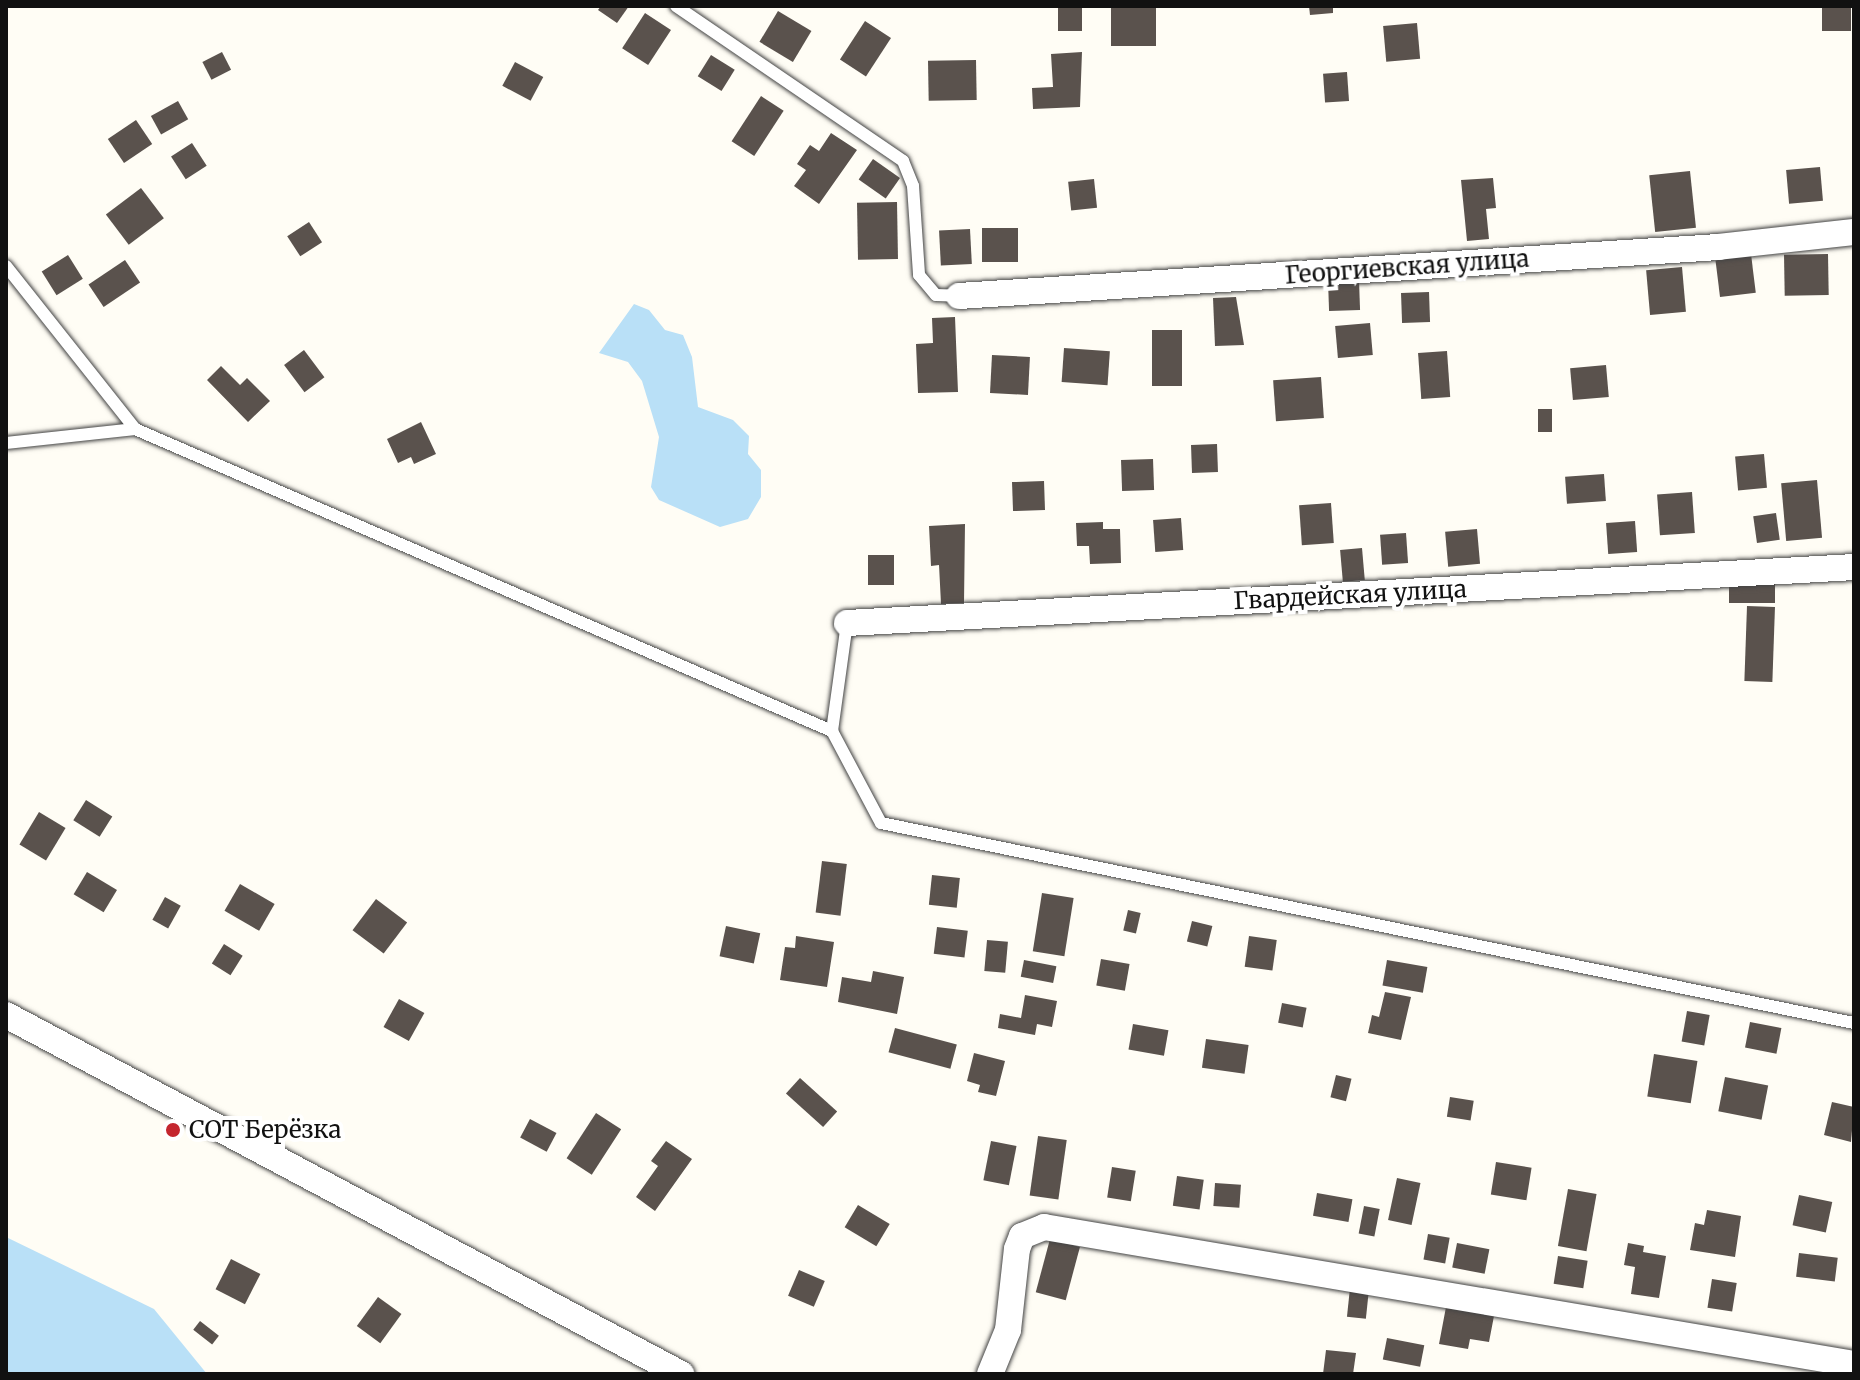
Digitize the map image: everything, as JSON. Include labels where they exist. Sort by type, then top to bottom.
[{"type":"street","name":"Георгиевская улица","points":[[959,296],[1702,248],[1854,232]]},
{"type":"street","name":"Гвардейская улица","points":[[847,623],[1854,567]]},
{"type":"street","points":[[6,1015],[681,1374]]},
{"type":"street","points":[[990,1374],[1008,1330],[1017,1249],[1022,1236],[1044,1227],[1854,1364]]},
{"type":"lane","points":[[676,6],[903,161],[913,186],[919,275],[936,295],[959,296]]},
{"type":"lane","points":[[6,266],[135,429],[832,731]]},
{"type":"lane","points":[[6,443],[135,429]]},
{"type":"lane","points":[[847,623],[832,731],[881,823],[1854,1023]]},
{"type":"water","points":[[634,304],[649,310],[665,330],[683,335],[692,357],[698,407],[733,420],[749,436],[748,454],[761,470],[761,497],[748,519],[720,527],[659,500],[651,487],[659,437],[642,381],[628,362],[599,353]]},
{"type":"water","points":[[6,1237],[154,1309],[207,1374],[6,1374]]},
{"type":"building","points":[[601,6],[629,6],[617,23],[598,10]]},
{"type":"building","points":[[1058,6],[1082,6],[1082,31],[1058,31]]},
{"type":"building","points":[[1111,6],[1156,6],[1156,46],[1111,46]]},
{"type":"building","points":[[1309,6],[1333,6],[1333,13],[1310,15]]},
{"type":"building","points":[[1822,6],[1851,6],[1851,31],[1822,31]]},
{"type":"building","points":[[778,11],[811,31],[793,62],[759,42]]},
{"type":"building","points":[[645,13],[671,30],[648,65],[622,48]]},
{"type":"building","points":[[865,21],[891,38],[866,76],[840,60]]},
{"type":"building","points":[[1417,23],[1420,59],[1386,62],[1383,26]]},
{"type":"building","points":[[222,52],[231,70],[211,80],[202,62]]},
{"type":"building","points":[[1082,52],[1080,107],[1033,109],[1032,88],[1053,87],[1051,54]]},
{"type":"building","points":[[711,55],[735,70],[721,91],[698,76]]},
{"type":"building","points":[[976,60],[977,100],[929,101],[928,61]]},
{"type":"building","points":[[515,62],[543,77],[531,101],[502,86]]},
{"type":"building","points":[[1347,72],[1349,101],[1325,103],[1323,74]]},
{"type":"building","points":[[761,96],[784,111],[754,156],[732,141]]},
{"type":"building","points":[[178,101],[188,119],[161,134],[151,116]]},
{"type":"building","points":[[136,120],[152,144],[124,163],[108,139]]},
{"type":"building","points":[[831,133],[857,150],[819,204],[794,186],[806,170],[797,164],[810,145],[819,151]]},
{"type":"building","points":[[192,143],[207,166],[186,179],[171,157]]},
{"type":"building","points":[[873,159],[900,178],[886,198],[859,179]]},
{"type":"building","points":[[1820,167],[1823,201],[1789,204],[1786,170]]},
{"type":"building","points":[[1690,171],[1696,228],[1655,232],[1649,175]]},
{"type":"building","points":[[1493,178],[1496,208],[1486,209],[1489,239],[1467,241],[1461,180]]},
{"type":"building","points":[[1094,179],[1097,208],[1071,211],[1068,182]]},
{"type":"building","points":[[141,188],[164,218],[129,245],[106,214]]},
{"type":"building","points":[[897,202],[898,259],[858,260],[857,203]]},
{"type":"building","points":[[309,222],[322,242],[300,256],[287,236]]},
{"type":"building","points":[[982,228],[1018,228],[1018,262],[982,262]]},
{"type":"building","points":[[970,229],[972,264],[941,266],[939,231]]},
{"type":"building","points":[[1751,254],[1756,293],[1720,297],[1715,258]]},
{"type":"building","points":[[1828,254],[1829,295],[1785,296],[1784,255]]},
{"type":"building","points":[[68,255],[83,279],[57,295],[42,271]]},
{"type":"building","points":[[125,260],[140,282],[104,307],[89,285]]},
{"type":"building","points":[[1682,267],[1686,312],[1650,315],[1646,270]]},
{"type":"building","points":[[1359,280],[1360,310],[1329,311],[1328,281]]},
{"type":"building","points":[[1429,292],[1430,322],[1402,323],[1401,293]]},
{"type":"building","points":[[1236,297],[1244,345],[1215,346],[1213,298]]},
{"type":"building","points":[[955,317],[958,392],[918,393],[916,344],[933,343],[932,318]]},
{"type":"building","points":[[1370,323],[1373,355],[1338,358],[1335,326]]},
{"type":"building","points":[[1152,330],[1182,330],[1182,386],[1152,386]]},
{"type":"building","points":[[1064,348],[1110,351],[1108,385],[1062,382]]},
{"type":"building","points":[[304,350],[324,377],[304,392],[284,365]]},
{"type":"building","points":[[1447,351],[1450,397],[1421,399],[1418,353]]},
{"type":"building","points":[[992,355],[1030,357],[1028,395],[990,393]]},
{"type":"building","points":[[1606,365],[1609,397],[1573,400],[1570,368]]},
{"type":"building","points":[[221,366],[240,385],[247,378],[270,401],[248,422],[207,380]]},
{"type":"building","points":[[1321,377],[1324,418],[1276,421],[1273,380]]},
{"type":"building","points":[[1538,409],[1552,409],[1552,432],[1538,432]]},
{"type":"building","points":[[421,422],[436,454],[414,464],[411,457],[398,463],[387,439]]},
{"type":"building","points":[[1217,444],[1218,472],[1192,473],[1191,445]]},
{"type":"building","points":[[1764,454],[1767,488],[1738,490],[1735,457]]},
{"type":"building","points":[[1153,459],[1154,490],[1122,491],[1121,460]]},
{"type":"building","points":[[1604,474],[1606,501],[1567,504],[1565,477]]},
{"type":"building","points":[[1817,480],[1822,538],[1786,541],[1781,483]]},
{"type":"building","points":[[1044,481],[1045,510],[1013,511],[1012,482]]},
{"type":"building","points":[[1692,492],[1695,533],[1660,535],[1657,494]]},
{"type":"building","points":[[1331,503],[1334,543],[1302,545],[1299,505]]},
{"type":"building","points":[[1776,513],[1780,540],[1757,543],[1753,516]]},
{"type":"building","points":[[1181,518],[1183,550],[1155,552],[1153,520]]},
{"type":"building","points":[[1635,521],[1637,552],[1608,554],[1606,523]]},
{"type":"building","points":[[1103,522],[1103,529],[1120,529],[1121,563],[1090,564],[1089,546],[1077,546],[1076,523]]},
{"type":"building","points":[[965,524],[964,603],[941,604],[939,565],[931,566],[929,526]]},
{"type":"building","points":[[1477,529],[1480,564],[1448,567],[1445,532]]},
{"type":"building","points":[[1406,533],[1408,563],[1382,565],[1380,535]]},
{"type":"building","points":[[1362,548],[1365,580],[1343,582],[1340,550]]},
{"type":"building","points":[[868,555],[894,555],[894,585],[868,585]]},
{"type":"building","points":[[1729,580],[1775,580],[1775,603],[1729,603]]},
{"type":"building","points":[[1747,606],[1775,607],[1772,682],[1744,681]]},
{"type":"building","points":[[86,800],[112,816],[100,837],[73,820]]},
{"type":"building","points":[[39,812],[66,828],[46,861],[19,845]]},
{"type":"building","points":[[822,861],[847,864],[840,916],[816,913]]},
{"type":"building","points":[[87,872],[117,890],[104,912],[74,894]]},
{"type":"building","points":[[932,875],[960,878],[957,908],[929,905]]},
{"type":"building","points":[[240,884],[275,904],[259,931],[224,911]]},
{"type":"building","points":[[1042,893],[1074,898],[1064,956],[1033,951]]},
{"type":"building","points":[[165,897],[181,906],[168,928],[152,920]]},
{"type":"building","points":[[376,899],[407,922],[384,954],[353,930]]},
{"type":"building","points":[[1128,910],[1141,913],[1136,933],[1123,930]]},
{"type":"building","points":[[1192,921],[1212,926],[1207,946],[1187,941]]},
{"type":"building","points":[[726,926],[760,933],[754,964],[720,956]]},
{"type":"building","points":[[937,927],[968,931],[964,958],[934,954]]},
{"type":"building","points":[[796,936],[834,942],[827,987],[780,980],[785,947],[795,948]]},
{"type":"building","points":[[1249,936],[1277,940],[1272,971],[1245,967]]},
{"type":"building","points":[[987,940],[1008,942],[1005,973],[984,971]]},
{"type":"building","points":[[224,944],[243,956],[230,975],[212,964]]},
{"type":"building","points":[[1101,959],[1130,964],[1125,991],[1096,986]]},
{"type":"building","points":[[1024,960],[1056,966],[1053,983],[1021,977]]},
{"type":"building","points":[[1387,960],[1427,967],[1423,993],[1382,986]]},
{"type":"building","points":[[873,971],[904,977],[897,1014],[838,1002],[842,977],[871,982]]},
{"type":"building","points":[[1385,992],[1411,997],[1401,1040],[1368,1033],[1372,1015],[1379,1017]]},
{"type":"building","points":[[1025,995],[1057,1001],[1052,1027],[1037,1024],[1035,1035],[998,1028],[1000,1014],[1021,1018]]},
{"type":"building","points":[[399,999],[424,1013],[409,1041],[383,1027]]},
{"type":"building","points":[[1282,1003],[1307,1008],[1303,1027],[1278,1023]]},
{"type":"building","points":[[1687,1011],[1710,1015],[1704,1046],[1682,1042]]},
{"type":"building","points":[[1750,1022],[1781,1028],[1776,1054],[1745,1048]]},
{"type":"building","points":[[1133,1024],[1168,1030],[1164,1056],[1128,1050]]},
{"type":"building","points":[[895,1028],[957,1045],[950,1069],[889,1052]]},
{"type":"building","points":[[1206,1039],[1249,1045],[1245,1074],[1202,1068]]},
{"type":"building","points":[[974,1053],[1005,1061],[996,1096],[978,1092],[980,1085],[967,1081]]},
{"type":"building","points":[[1654,1054],[1697,1061],[1691,1103],[1647,1096]]},
{"type":"building","points":[[1336,1075],[1352,1079],[1346,1101],[1330,1097]]},
{"type":"building","points":[[1725,1077],[1768,1085],[1762,1120],[1718,1111]]},
{"type":"building","points":[[800,1078],[837,1111],[823,1127],[786,1094]]},
{"type":"building","points":[[1450,1097],[1474,1101],[1471,1121],[1447,1117]]},
{"type":"building","points":[[1832,1102],[1854,1107],[1851,1142],[1824,1135]]},
{"type":"building","points":[[596,1113],[621,1129],[592,1175],[567,1158]]},
{"type":"building","points":[[530,1119],[556,1133],[547,1152],[520,1138]]},
{"type":"building","points":[[1038,1136],[1067,1140],[1058,1199],[1030,1195]]},
{"type":"building","points":[[666,1141],[692,1159],[655,1211],[636,1197],[658,1166],[651,1161]]},
{"type":"building","points":[[991,1141],[1017,1146],[1009,1185],[983,1180]]},
{"type":"building","points":[[1496,1162],[1532,1168],[1526,1200],[1491,1195]]},
{"type":"building","points":[[1112,1167],[1136,1171],[1131,1201],[1107,1198]]},
{"type":"building","points":[[1177,1176],[1204,1180],[1200,1209],[1173,1206]]},
{"type":"building","points":[[1397,1178],[1420,1183],[1412,1225],[1388,1220]]},
{"type":"building","points":[[1215,1183],[1241,1185],[1239,1208],[1213,1206]]},
{"type":"building","points":[[1568,1189],[1597,1194],[1586,1251],[1558,1246]]},
{"type":"building","points":[[1317,1193],[1352,1199],[1348,1222],[1313,1216]]},
{"type":"building","points":[[1799,1195],[1832,1202],[1826,1232],[1793,1225]]},
{"type":"building","points":[[858,1205],[890,1224],[876,1246],[845,1227]]},
{"type":"building","points":[[1364,1206],[1380,1209],[1374,1237],[1359,1233]]},
{"type":"building","points":[[1707,1210],[1741,1216],[1735,1257],[1690,1250],[1695,1223],[1704,1225]]},
{"type":"building","points":[[1428,1234],[1450,1238],[1445,1263],[1423,1260]]},
{"type":"building","points":[[1050,1239],[1080,1247],[1066,1300],[1036,1292]]},
{"type":"building","points":[[1457,1243],[1489,1249],[1485,1274],[1452,1268]]},
{"type":"building","points":[[1628,1243],[1644,1246],[1643,1252],[1666,1256],[1659,1298],[1631,1294],[1635,1267],[1624,1265]]},
{"type":"building","points":[[1799,1253],[1838,1258],[1835,1282],[1796,1277]]},
{"type":"building","points":[[1558,1256],[1588,1261],[1583,1288],[1554,1284]]},
{"type":"building","points":[[231,1259],[260,1274],[245,1304],[216,1289]]},
{"type":"building","points":[[799,1270],[825,1281],[814,1307],[788,1296]]},
{"type":"building","points":[[1712,1279],[1737,1283],[1732,1312],[1707,1308]]},
{"type":"building","points":[[1350,1288],[1369,1290],[1366,1319],[1347,1317]]},
{"type":"building","points":[[378,1297],[401,1314],[380,1343],[357,1326]]},
{"type":"building","points":[[1446,1307],[1494,1316],[1489,1342],[1470,1339],[1468,1349],[1439,1344]]},
{"type":"building","points":[[200,1321],[219,1336],[212,1344],[193,1330]]},
{"type":"building","points":[[1387,1338],[1424,1345],[1420,1367],[1383,1360]]},
{"type":"building","points":[[1326,1350],[1356,1353],[1353,1374],[1323,1374]]},
{"type":"place","name":"СОТ Берёзка","points":[[173,1130]]}]
